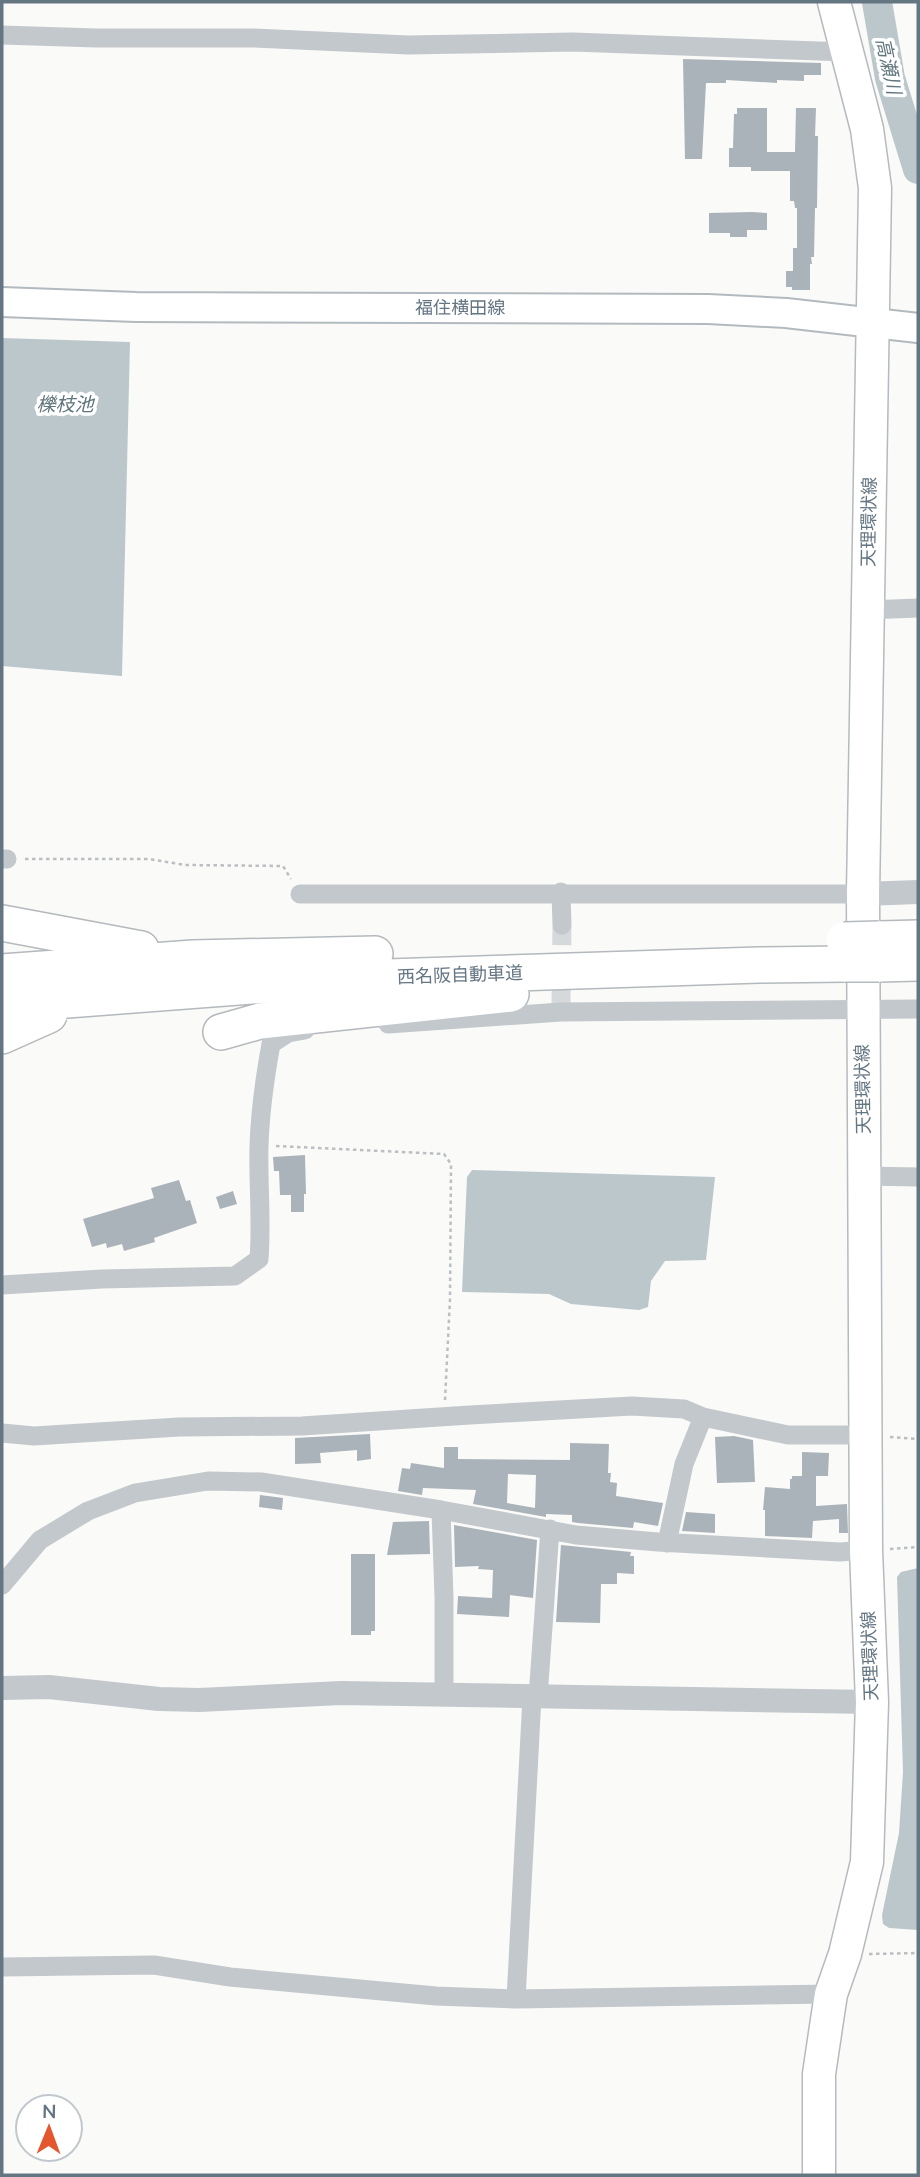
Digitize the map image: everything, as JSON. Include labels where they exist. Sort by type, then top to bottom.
[{"type":"highway","points":[[2,923],[193,958]]},
{"type":"highway","points":[[2,937],[193,958]]},
{"type":"highway","name":"西名阪自動車道","points":[[2,1005],[357,978],[759,965],[862,952],[918,938]]},
{"type":"highway","points":[[2,942],[193,958]]},
{"type":"highway","points":[[2,952],[193,958]]},
{"type":"highway","name":"西名阪自動車道","points":[[2,972],[193,958],[286,957],[862,952],[918,963]]},
{"type":"highway","points":[[2,961],[193,958]]},
{"type":"highway","points":[[221,1032],[260,1021],[593,985],[736,977],[759,965]]},
{"type":"highway","points":[[2,1014],[140,994]]},
{"type":"highway","points":[[2,1030],[49,1015],[140,994]]},
{"type":"highway","points":[[2,1023],[140,994]]},
{"type":"highway","points":[[2,1036],[49,1015]]},
{"type":"main road","name":"天理環状線","points":[[819,2175],[819,2074],[831,1994],[845,1954],[867,1862],[872,1702],[866,1550],[863,894],[875,188],[867,129],[834,2]]},
{"type":"main road","name":"福住横田線","points":[[2,302],[136,307],[708,309],[786,313],[918,328]]},
{"type":"street","points":[[2,36],[254,38],[408,45],[573,42],[847,52]]},
{"type":"street","points":[[867,610],[918,608]]},
{"type":"street","points":[[561,892],[562,925]]},
{"type":"street","points":[[300,894],[918,892]]},
{"type":"street","points":[[2,1285],[235,1276],[259,1259],[259,1146],[264,1088],[271,1044],[288,1032],[561,1007],[918,1009]]},
{"type":"street","points":[[864,1177],[918,1177]]},
{"type":"street","points":[[2,1433],[34,1436],[179,1427],[302,1426],[632,1406],[684,1409],[703,1417],[788,1435],[866,1435]]},
{"type":"street","points":[[667,1543],[684,1464],[703,1417]]},
{"type":"street","points":[[2,1585],[40,1539],[89,1511],[135,1493],[208,1481],[261,1482],[441,1510],[576,1535],[667,1543],[840,1552],[866,1550]]},
{"type":"street","points":[[441,1510],[444,1695]]},
{"type":"street","points":[[516,1999],[535,1697],[550,1530]]},
{"type":"street","points":[[2,1688],[49,1686],[172,1699],[341,1693],[872,1702]]},
{"type":"street","points":[[2,1967],[154,1965],[230,1977],[423,1995],[516,1999],[831,1994]]},
{"type":"path","points":[[4,859],[149,859],[185,866],[283,866],[300,894]]},
{"type":"path","points":[[259,1146],[444,1154],[451,1164],[450,1299],[444,1416]]},
{"type":"path","points":[[866,1435],[918,1439]]},
{"type":"path","points":[[866,1550],[918,1547]]},
{"type":"path","points":[[845,1954],[918,1952]]},
{"type":"water","name":"櫟枝池","points":[[2,338],[130,342],[122,676],[2,666]]},
{"type":"water","points":[[472,1170],[715,1177],[706,1260],[665,1261],[651,1281],[648,1307],[639,1310],[571,1304],[549,1294],[462,1292],[467,1177]]},
{"type":"water","points":[[918,1568],[918,1930],[889,1928],[883,1924],[882,1915],[899,1833],[903,1772],[897,1577],[901,1572]]},
{"type":"building","points":[[683,59],[821,63],[821,75],[804,75],[804,81],[777,80],[777,83],[726,80],[726,83],[706,83],[702,159],[685,159]]},
{"type":"building","points":[[737,108],[767,108],[767,152],[795,152],[796,108],[816,108],[817,208],[814,257],[811,257],[810,264],[810,290],[792,290],[792,287],[786,287],[786,271],[793,271],[793,248],[797,248],[797,208],[794,201],[790,201],[790,171],[751,171],[751,167],[729,167],[729,148],[733,148],[734,114],[737,114]]},
{"type":"building","points":[[709,213],[767,213],[767,230],[747,230],[747,237],[730,237],[730,233],[709,233]]},
{"type":"building","points":[[305,1155],[304,1212],[291,1212],[291,1195],[280,1195],[279,1171],[274,1171],[273,1157]]},
{"type":"building","points":[[179,1180],[186,1201],[190,1200],[197,1223],[154,1238],[155,1242],[124,1251],[122,1244],[107,1248],[106,1243],[92,1247],[83,1219],[154,1198],[151,1188]]},
{"type":"building","points":[[233,1191],[237,1204],[220,1209],[216,1197]]},
{"type":"building","points":[[370,1434],[371,1459],[357,1461],[357,1450],[320,1453],[321,1463],[295,1464],[295,1438]]},
{"type":"building","points":[[734,1436],[753,1440],[755,1482],[717,1483],[715,1437]]},
{"type":"building","points":[[570,1443],[609,1444],[608,1473],[611,1473],[610,1482],[617,1483],[616,1496],[663,1503],[658,1526],[634,1522],[633,1528],[578,1523],[572,1522],[572,1515],[546,1514],[546,1517],[473,1504],[476,1490],[423,1488],[422,1495],[398,1491],[402,1468],[410,1469],[411,1463],[444,1468],[444,1447],[458,1447],[458,1459],[570,1460]],"holes":[[[508,1474],[536,1475],[535,1508],[507,1503]]]},
{"type":"building","points":[[802,1452],[829,1453],[828,1476],[816,1476],[816,1506],[847,1504],[848,1533],[839,1533],[839,1519],[813,1521],[812,1538],[765,1536],[765,1487],[790,1489],[792,1476],[802,1476]]},
{"type":"building","points":[[260,1495],[283,1498],[282,1510],[259,1507]]},
{"type":"building","points":[[686,1512],[715,1514],[715,1533],[682,1531]]},
{"type":"building","points":[[429,1521],[430,1554],[387,1555],[393,1522]]},
{"type":"building","points":[[454,1525],[537,1540],[533,1598],[510,1595],[509,1617],[457,1614],[458,1596],[492,1598],[493,1570],[478,1569],[479,1566],[455,1567]]},
{"type":"building","points":[[561,1545],[631,1552],[630,1556],[634,1556],[634,1574],[617,1573],[617,1584],[601,1584],[600,1623],[556,1622]]},
{"type":"building","points":[[351,1554],[375,1554],[375,1631],[371,1631],[371,1635],[351,1635]]},
{"type":"waterway","name":"高瀬川","points":[[877,2],[890,78],[918,169]]},
{"type":"tunnel","points":[[561,1003],[562,925]]}]
